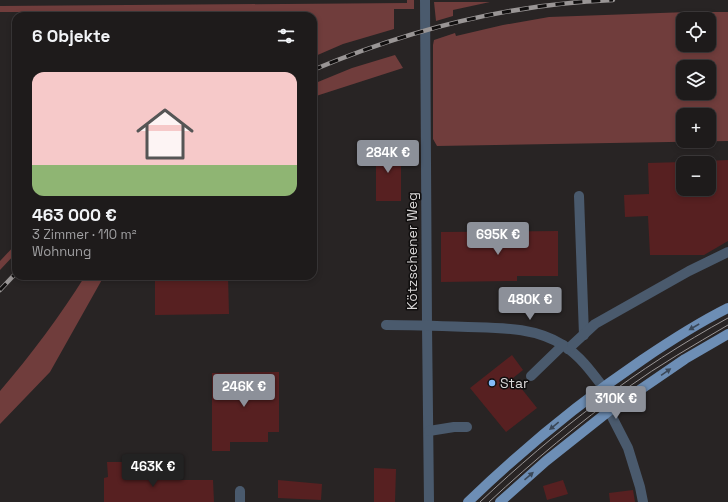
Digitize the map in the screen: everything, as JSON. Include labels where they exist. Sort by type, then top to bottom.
[{"type":"main road","points":[[468,502],[529,446],[603,387],[674,338],[728,308]]},
{"type":"main road","points":[[500,502],[546,461],[609,412],[685,359],[728,334]]},
{"type":"street","name":"Kötzschener Weg","points":[[425,0],[426,325],[429,502]]},
{"type":"street","points":[[579,196],[584,335]]},
{"type":"street","points":[[531,376],[565,347],[584,335],[595,324],[689,271],[728,252]]},
{"type":"street","points":[[386,325],[426,325],[518,329],[541,335],[565,347],[582,360],[603,387]]},
{"type":"street","points":[[609,412],[628,448],[643,502]]},
{"type":"street","points":[[428,431],[467,426]]},
{"type":"street","points":[[240,491],[240,502]]},
{"type":"shaded area","points":[[407,0],[414,0],[414,9],[394,9],[394,29],[343,44],[317,55],[317,12],[0,12],[0,6],[407,3]]},
{"type":"shaded area","points":[[434,2],[490,2],[453,10],[453,16],[436,21]]},
{"type":"shaded area","points":[[676,12],[676,52],[716,52],[716,12],[728,12],[728,141],[716,141],[716,108],[676,108],[676,142],[437,146],[433,139],[434,40],[455,33],[456,36],[503,25],[549,17]]},
{"type":"shaded area","points":[[395,55],[403,68],[317,96],[317,82],[352,68]]},
{"type":"shaded area","points":[[12,248],[12,257],[0,270],[0,261]]},
{"type":"shaded area","points":[[82,280],[102,280],[50,372],[0,424],[0,391],[66,306]]},
{"type":"building","points":[[376,147],[401,147],[401,201],[376,201]]},
{"type":"building","points":[[728,160],[728,241],[704,255],[650,255],[648,216],[625,217],[624,195],[649,194],[648,163],[676,162],[676,196],[716,196],[716,161]]},
{"type":"building","points":[[558,231],[558,276],[517,276],[517,281],[441,282],[441,232]]},
{"type":"building","points":[[155,280],[228,280],[229,314],[155,315]]},
{"type":"building","points":[[512,355],[523,370],[513,378],[537,408],[506,432],[470,388]]},
{"type":"building","points":[[279,372],[279,432],[268,432],[268,442],[230,442],[230,451],[212,451],[212,373]]},
{"type":"building","points":[[107,462],[128,462],[128,480],[213,480],[214,502],[104,502],[104,478],[108,477]]},
{"type":"building","points":[[374,468],[396,469],[395,502],[374,502]]},
{"type":"building","points":[[278,480],[322,484],[321,500],[278,498]]},
{"type":"building","points":[[563,480],[568,494],[547,500],[543,486]]},
{"type":"building","points":[[633,490],[635,502],[610,502],[609,493]]},
{"type":"tram line","points":[[480,502],[538,450],[598,402],[661,358],[728,318]]},
{"type":"tram line","points":[[489,502],[556,443],[627,388],[664,363],[728,325]]},
{"type":"railway","points":[[317,68],[385,43],[423,31],[498,13],[536,7],[613,0]]},
{"type":"railway","points":[[0,290],[12,277]]},
{"type":"place","name":"Star","points":[[492,383]]}]
